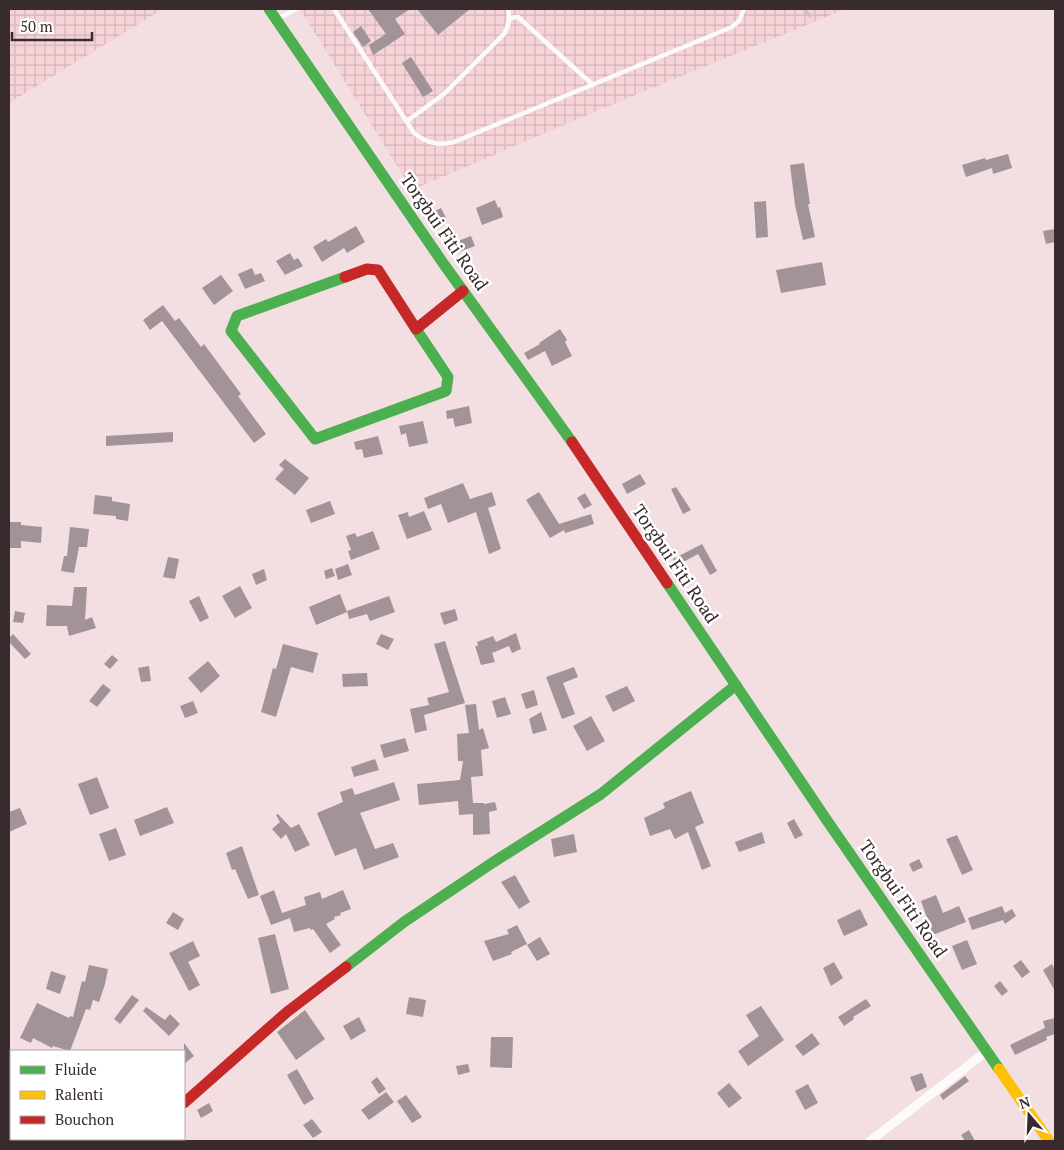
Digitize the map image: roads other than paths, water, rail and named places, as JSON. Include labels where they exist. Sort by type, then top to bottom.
[{"type":"street","name":"Torgbui Fiti Road","points":[[269,9],[464,291],[575,447],[834,830],[1049,1141]]},
{"type":"street","points":[[367,269],[378,270],[416,329],[448,377],[446,391],[315,439],[231,331],[237,316],[367,269]]},
{"type":"street","points":[[416,329],[464,291]]},
{"type":"street","points":[[185,1102],[287,1012],[404,922],[492,863],[601,794],[736,685]]},
{"type":"street","points":[[870,1141],[987,1051]]},
{"type":"lane","points":[[276,19],[296,9]]},
{"type":"lane","points":[[334,9],[414,133],[423,140],[433,144],[444,145],[463,139],[732,27],[738,21],[744,9]]},
{"type":"lane","points":[[406,121],[444,94],[504,34],[510,18],[508,9]]},
{"type":"lane","points":[[510,18],[518,17],[593,85]]},
{"type":"railway","points":[[804,9],[810,16]]}]
